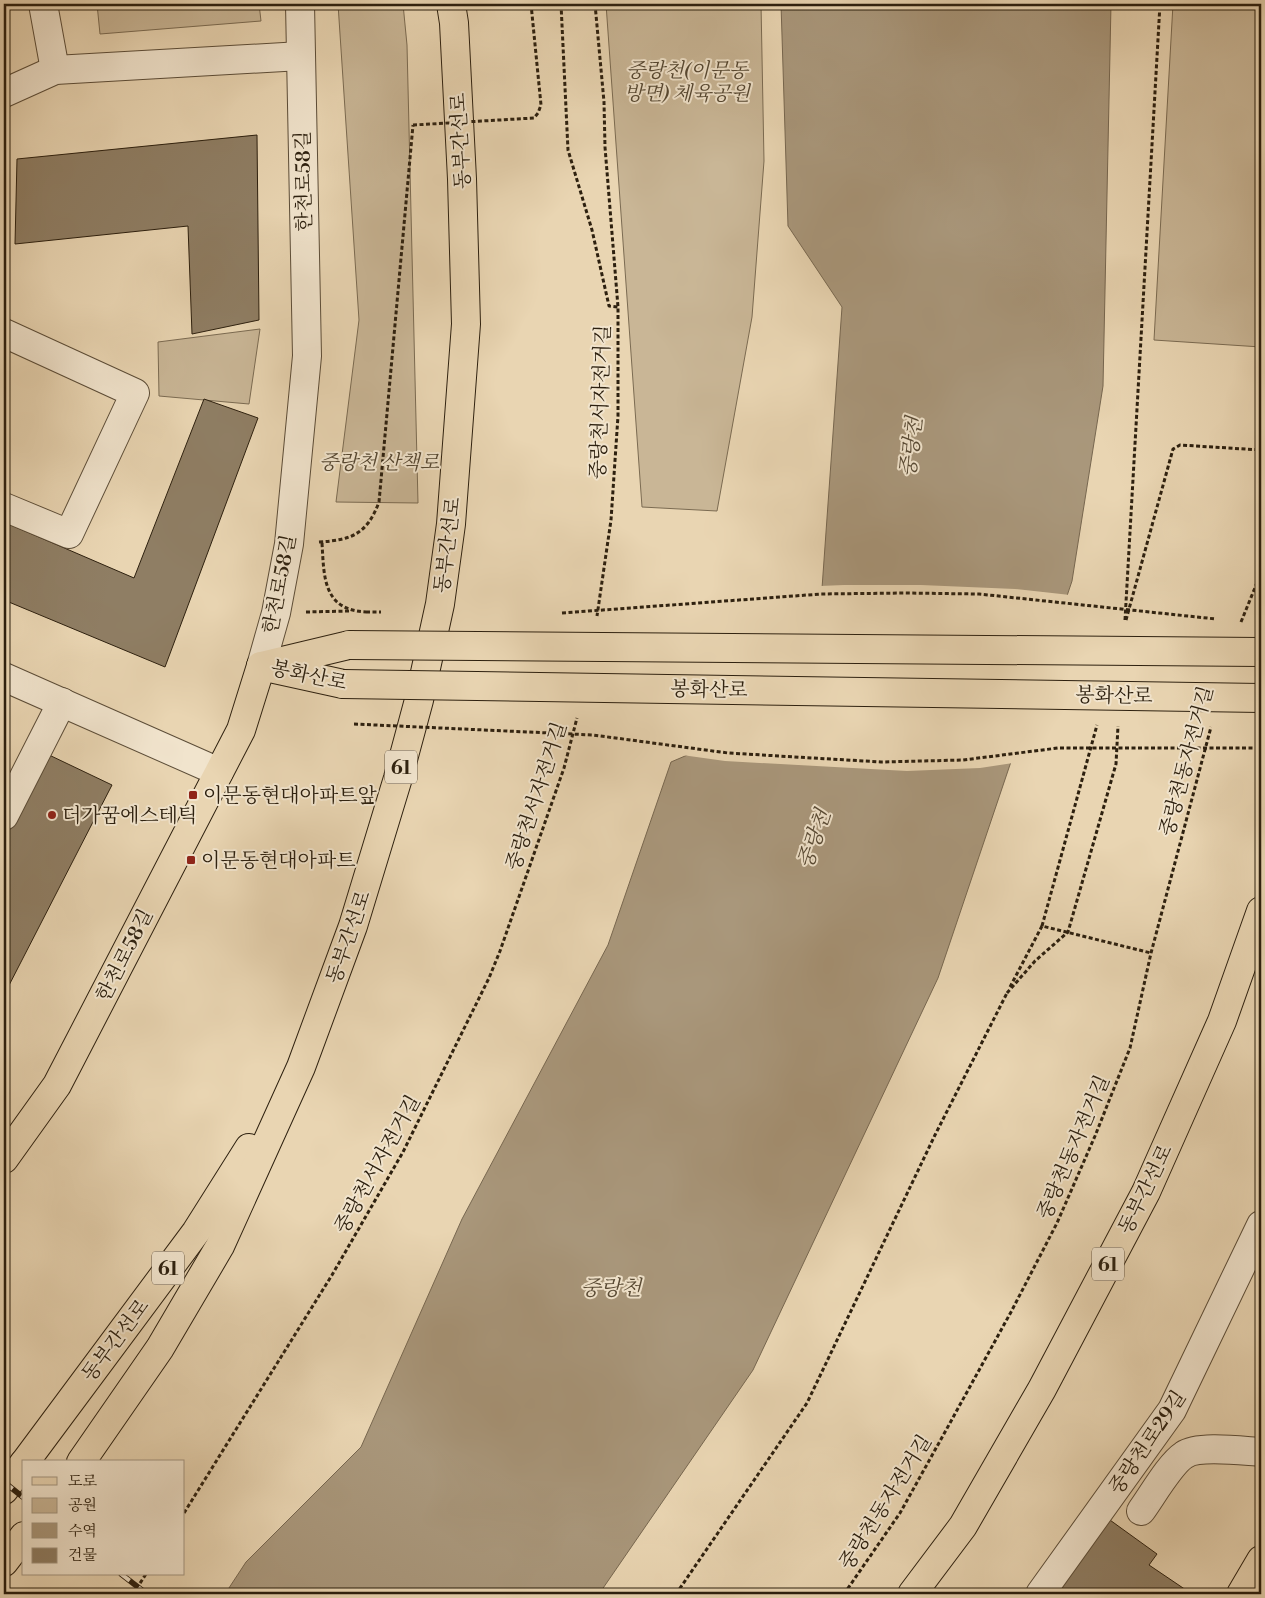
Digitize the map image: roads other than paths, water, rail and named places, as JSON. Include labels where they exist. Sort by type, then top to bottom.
[{"type":"main road","name":"동부간선로","points":[[83,1460],[160,1348],[220,1246],[301,1067],[353,926],[398,778],[422,690],[440,604],[451,524],[466,324],[462,178],[454,23],[451,4]]},
{"type":"main road","name":"봉화산로","points":[[261,666],[350,645],[1261,652]]},
{"type":"main road","name":"봉화산로","points":[[261,666],[343,684],[1261,698]]},
{"type":"main road","name":"한천로58길","points":[[4,1159],[57,1084],[241,730],[261,666]]},
{"type":"main road","name":"동부간선로","points":[[917,1590],[963,1526],[1032,1406],[1146,1192],[1222,1021],[1261,911]]},
{"type":"main road","name":"동부간선로","points":[[25,1460],[196,1232],[301,1067]]},
{"type":"main road","name":"동부간선로","points":[[4,1490],[22,1465]]},
{"type":"main road","points":[[4,1562],[22,1539]]},
{"type":"main road","points":[[1243,1594],[1261,1560]]},
{"type":"street","points":[[43,4],[55,70]]},
{"type":"street","name":"한천로58길","points":[[261,666],[276,613],[289,544],[307,356],[300,4]]},
{"type":"street","points":[[4,93],[55,70],[301,56]]},
{"type":"street","points":[[4,333],[135,393],[69,534],[4,507]]},
{"type":"street","points":[[4,676],[219,772]]},
{"type":"street","points":[[4,816],[15,768],[62,702]]},
{"type":"street","name":"중랑천로29길","points":[[1040,1594],[1172,1410],[1261,1225]]},
{"type":"street","points":[[1141,1511],[1177,1460],[1186,1453],[1199,1450],[1261,1452]]},
{"type":"water","name":"중랑천","points":[[781,4],[1111,4],[1103,386],[1072,581],[938,978],[753,1370],[599,1594],[225,1594],[246,1562],[361,1447],[462,1219],[608,945],[671,762],[814,701],[842,307],[788,226]]},
{"type":"railway","points":[[4,1482],[22,1496]]},
{"type":"railway","points":[[124,1576],[147,1594]]},
{"type":"place","name":"이문동현대아파트앞","points":[[193,795]]},
{"type":"place","name":"더가꿈에스테틱","points":[[52,815]]},
{"type":"place","name":"이문동현대아파트","points":[[191,860]]},
{"type":"park label","name":"중랑천(이문동 방면) 체육공원","points":[[687,82]]},
{"type":"park label","name":"중랑천 산책로","points":[[379,462]]}]
